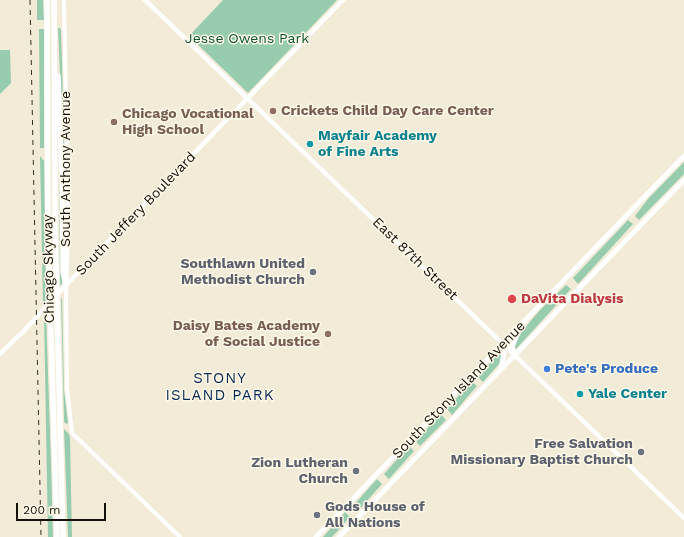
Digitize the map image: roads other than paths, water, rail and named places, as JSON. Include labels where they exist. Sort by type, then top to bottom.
[{"type":"highway","name":"Chicago Skyway","points":[[47,0],[50,296],[48,308],[57,537]]},
{"type":"highway","name":"Chicago Skyway","points":[[54,0],[56,303],[63,537]]},
{"type":"highway","points":[[55,44],[58,53],[62,164],[62,260],[66,285]]},
{"type":"highway","name":"South Stony Island Avenue","points":[[316,537],[684,156]]},
{"type":"highway","name":"South Stony Island Avenue","points":[[339,537],[684,180]]},
{"type":"highway","points":[[514,355],[512,347],[520,327]]},
{"type":"highway","points":[[501,369],[505,348],[503,344]]},
{"type":"main road","name":"East 87th Street","points":[[145,0],[684,518]]},
{"type":"main road","name":"South Jeffery Boulevard","points":[[0,354],[18,336],[19,332],[40,310],[48,308],[66,285],[343,0]]},
{"type":"street","name":"South Anthony Avenue","points":[[64,0],[68,177],[66,285],[67,388],[72,433],[180,537]]},
{"type":"railway","points":[[30,0],[41,537]]},
{"type":"place","name":"Crickets Child Day Care Center","points":[[273,111]]},
{"type":"place","name":"Chicago Vocational High School","points":[[114,122]]},
{"type":"place","name":"Mayfair Academy of Fine Arts","points":[[310,144]]},
{"type":"place","name":"Southlawn United Methodist Church","points":[[313,272]]},
{"type":"place","name":"DaVita Dialysis","points":[[512,299]]},
{"type":"place","name":"Daisy Bates Academy of Social Justice","points":[[328,334]]},
{"type":"place","name":"Pete's Produce","points":[[547,369]]},
{"type":"place","name":"Yale Center","points":[[580,394]]},
{"type":"place","name":"Free Salvation Missionary Baptist Church","points":[[641,452]]},
{"type":"place","name":"Zion Lutheran Church","points":[[356,471]]},
{"type":"place","name":"Gods House of All Nations","points":[[317,515]]},
{"type":"district","name":"STONY ISLAND PARK","points":[[220,388]]},
{"type":"park label","name":"Jesse Owens Park","points":[[247,39]]}]
